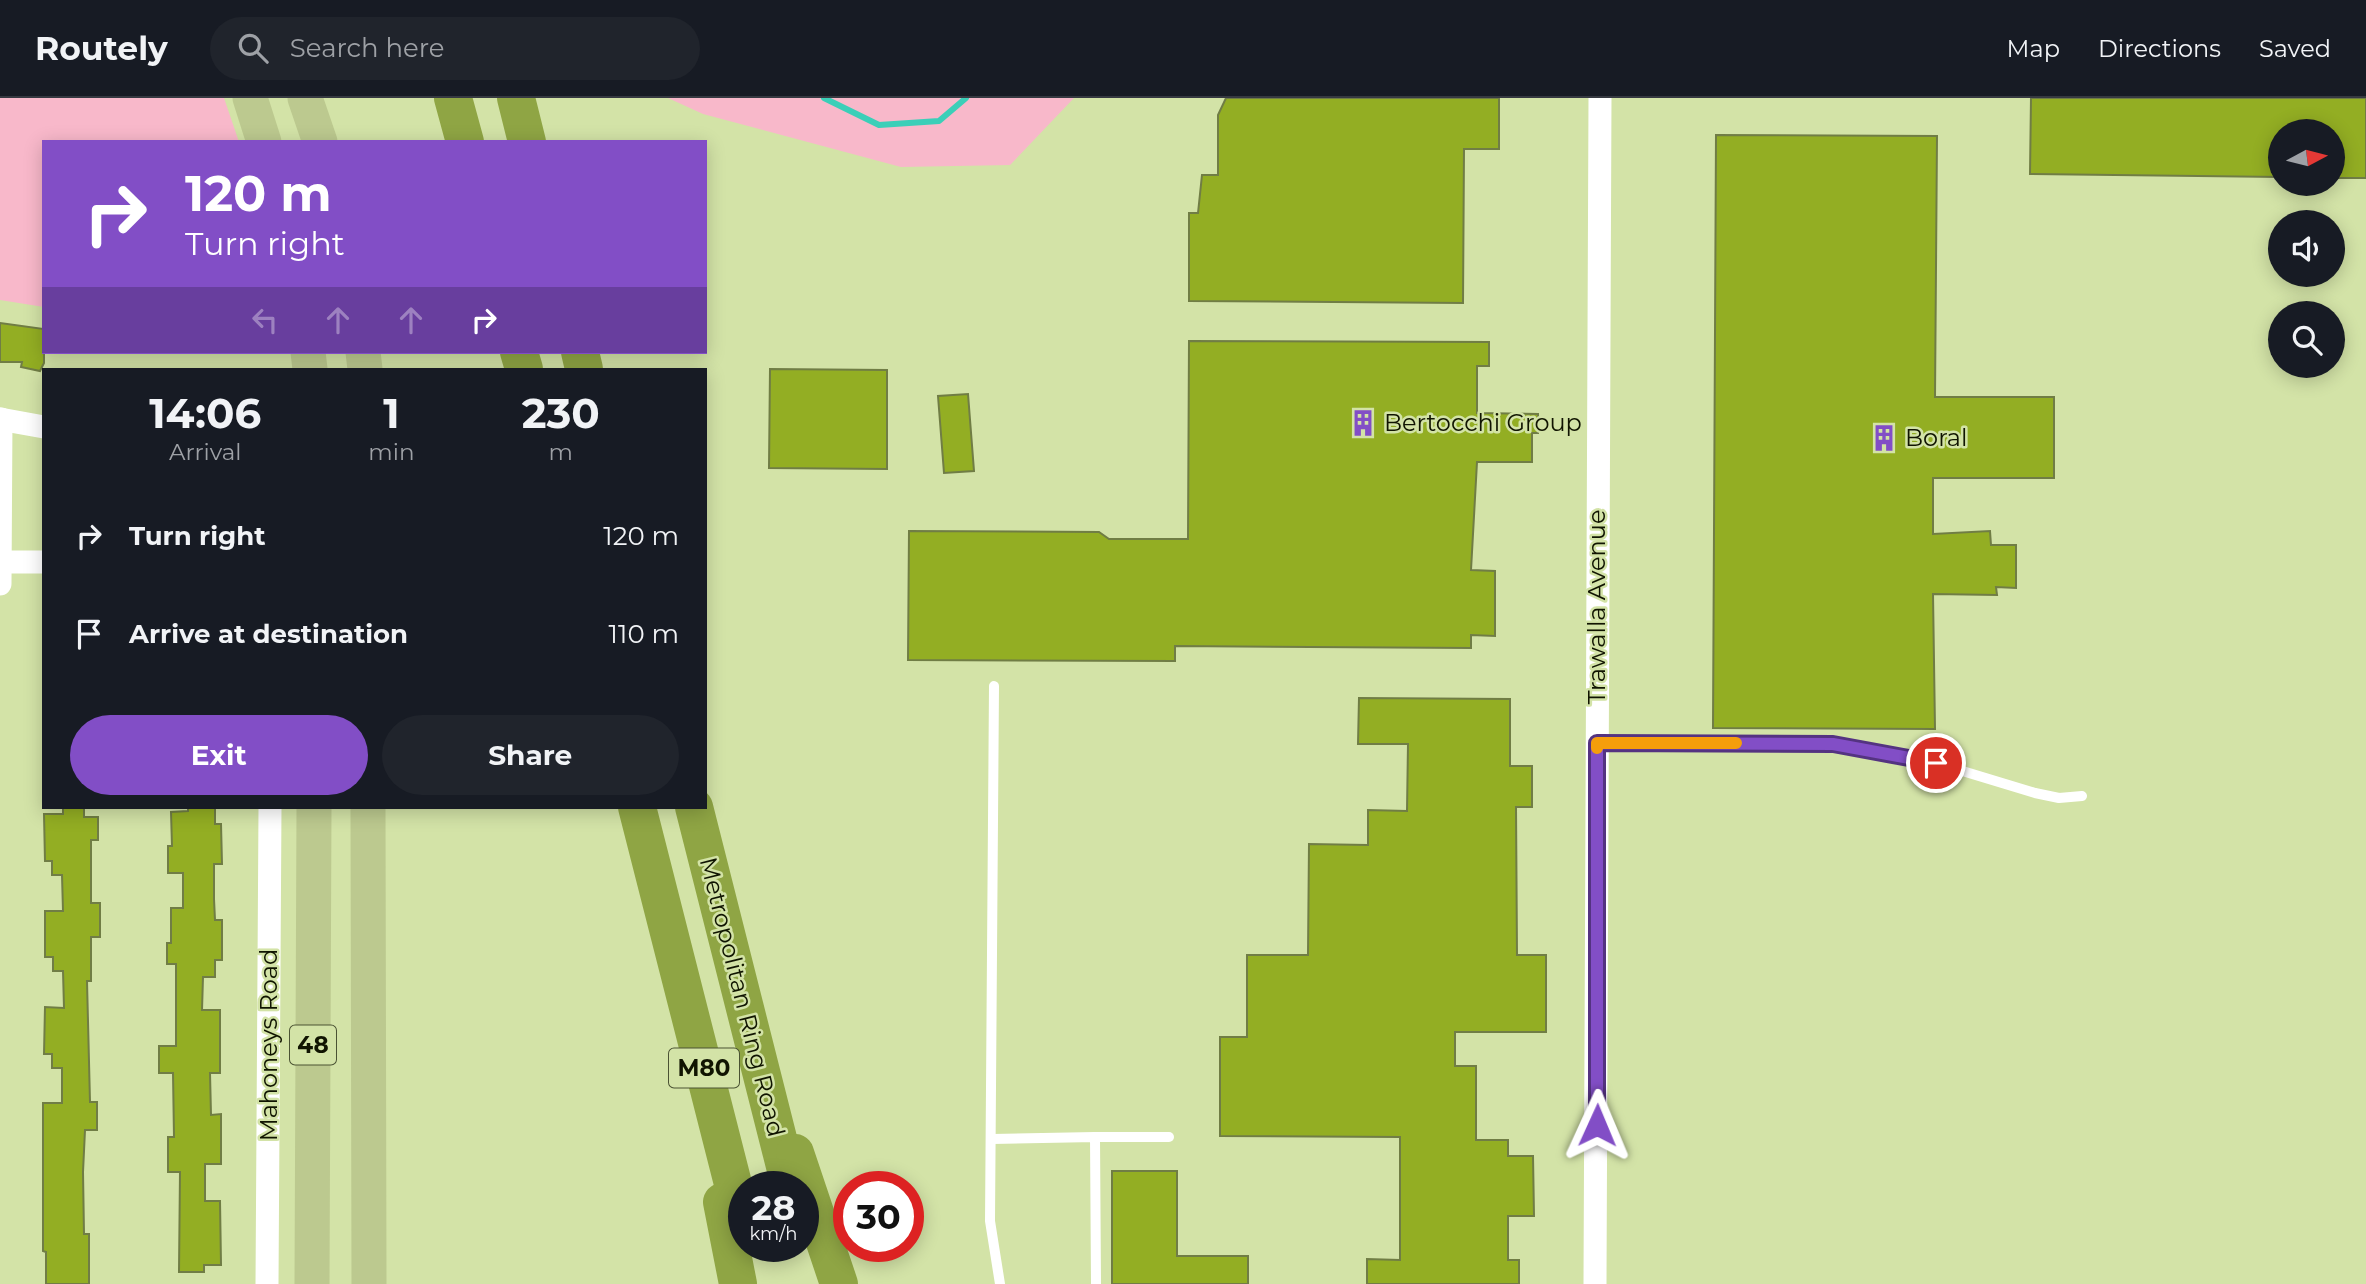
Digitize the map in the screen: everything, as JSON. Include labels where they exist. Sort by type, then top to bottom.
[{"type":"highway","points":[[453,98],[464,140]]},
{"type":"highway","points":[[516,98],[526,140]]},
{"type":"highway","name":"M80","points":[[638,809],[730,1171]]},
{"type":"highway","name":"Metropolitan Ring Road","points":[[695,809],[786,1171]]},
{"type":"highway","points":[[663,908],[738,1284]]},
{"type":"highway","points":[[734,964],[839,1284]]},
{"type":"highway","points":[[752,1262],[758,1284]]},
{"type":"highway","points":[[809,1262],[815,1284]]},
{"type":"main road","points":[[250,98],[263,140]]},
{"type":"main road","points":[[305,98],[319,140]]},
{"type":"main road","name":"Mahoneys Road","points":[[312,1284],[314,809]]},
{"type":"main road","name":"48","points":[[368,809],[369,1284]]},
{"type":"street","name":"Trawalla Avenue","points":[[1595,1284],[1600,98]]},
{"type":"street","points":[[0,584],[0,419],[42,427]]},
{"type":"street","points":[[0,562],[42,562]]},
{"type":"street","name":"Mahoneys Road","points":[[267,1284],[270,809]]},
{"type":"lane","points":[[994,686],[990,1221],[1000,1284]]},
{"type":"lane","points":[[1597,743],[1833,744],[1936,763],[2035,793],[2059,798],[2082,796]]},
{"type":"lane","points":[[1095,1137],[1097,1284]]},
{"type":"lane","points":[[992,1139],[1169,1137]]},
{"type":"shaded area","points":[[0,98],[224,98],[238,140],[42,140],[42,307],[0,300]]},
{"type":"shaded area","points":[[668,98],[1074,98],[1010,165],[901,167],[703,114]]},
{"type":"building","points":[[1226,98],[1499,98],[1499,149],[1464,149],[1463,303],[1189,301],[1189,213],[1198,213],[1202,175],[1218,175],[1218,115]]},
{"type":"building","points":[[2031,98],[2366,98],[2366,178],[2345,178],[2345,119],[2268,119],[2268,177],[2030,174]]},
{"type":"building","name":"Boral","points":[[1716,135],[1937,136],[1935,397],[2054,397],[2054,478],[1933,478],[1933,534],[1990,531],[1991,545],[2016,545],[2016,588],[1996,587],[1997,595],[1933,594],[1935,729],[1713,728]]},
{"type":"building","points":[[0,323],[42,329],[44,363],[40,371],[21,367],[22,362],[0,362]]},
{"type":"building","points":[[1189,341],[1489,342],[1489,366],[1477,366],[1477,413],[1538,414],[1538,433],[1532,433],[1532,462],[1477,462],[1471,570],[1495,571],[1495,636],[1471,635],[1471,648],[1175,646],[1175,661],[908,660],[909,531],[1099,532],[1109,539],[1188,539]]},
{"type":"building","points":[[770,369],[887,370],[887,469],[769,468]]},
{"type":"building","points":[[968,394],[974,471],[944,473],[938,396]]},
{"type":"building","points":[[1359,698],[1510,699],[1510,766],[1532,766],[1532,807],[1516,807],[1517,955],[1546,955],[1546,1032],[1455,1032],[1455,1066],[1476,1066],[1476,1140],[1508,1140],[1508,1156],[1533,1156],[1534,1216],[1508,1216],[1508,1260],[1519,1260],[1519,1284],[1367,1284],[1367,1259],[1400,1260],[1400,1137],[1220,1136],[1220,1037],[1247,1037],[1247,955],[1308,955],[1309,844],[1368,845],[1368,810],[1407,811],[1408,744],[1358,744]]},
{"type":"building","points":[[63,809],[84,809],[84,817],[98,817],[98,840],[91,840],[91,903],[100,903],[100,937],[91,937],[91,981],[87,981],[90,1102],[97,1102],[97,1130],[85,1130],[83,1172],[84,1234],[89,1234],[89,1284],[46,1284],[46,1252],[43,1251],[43,1103],[62,1103],[62,1068],[52,1068],[52,1054],[44,1054],[45,1007],[64,1008],[63,971],[53,971],[53,957],[45,957],[45,911],[63,911],[62,875],[52,875],[52,861],[45,861],[44,814],[63,814]]},
{"type":"building","points":[[215,809],[215,824],[221,824],[222,864],[214,864],[214,899],[215,920],[222,920],[222,960],[215,960],[215,977],[203,977],[202,1010],[220,1010],[220,1073],[210,1073],[211,1115],[221,1114],[221,1164],[205,1164],[205,1201],[220,1201],[221,1265],[204,1265],[204,1272],[179,1272],[180,1172],[168,1172],[168,1137],[174,1137],[173,1073],[159,1073],[159,1046],[176,1046],[176,964],[167,964],[167,943],[171,943],[171,908],[183,908],[183,873],[168,873],[168,846],[172,846],[171,812]]},
{"type":"building","points":[[1112,1171],[1177,1171],[1177,1256],[1248,1256],[1248,1284],[1112,1284]]},
{"type":"waterway","points":[[824,98],[879,125],[939,121],[966,98]]},
{"type":"slow traffic","points":[[1597,748],[1597,743],[1736,743]]},
{"type":"place","name":"Bertocchi Group","points":[[1363,423]]},
{"type":"place","name":"Boral","points":[[1884,438]]},
{"type":"route","points":[[1597,1125],[1597,743],[1833,744],[1936,763]]}]
